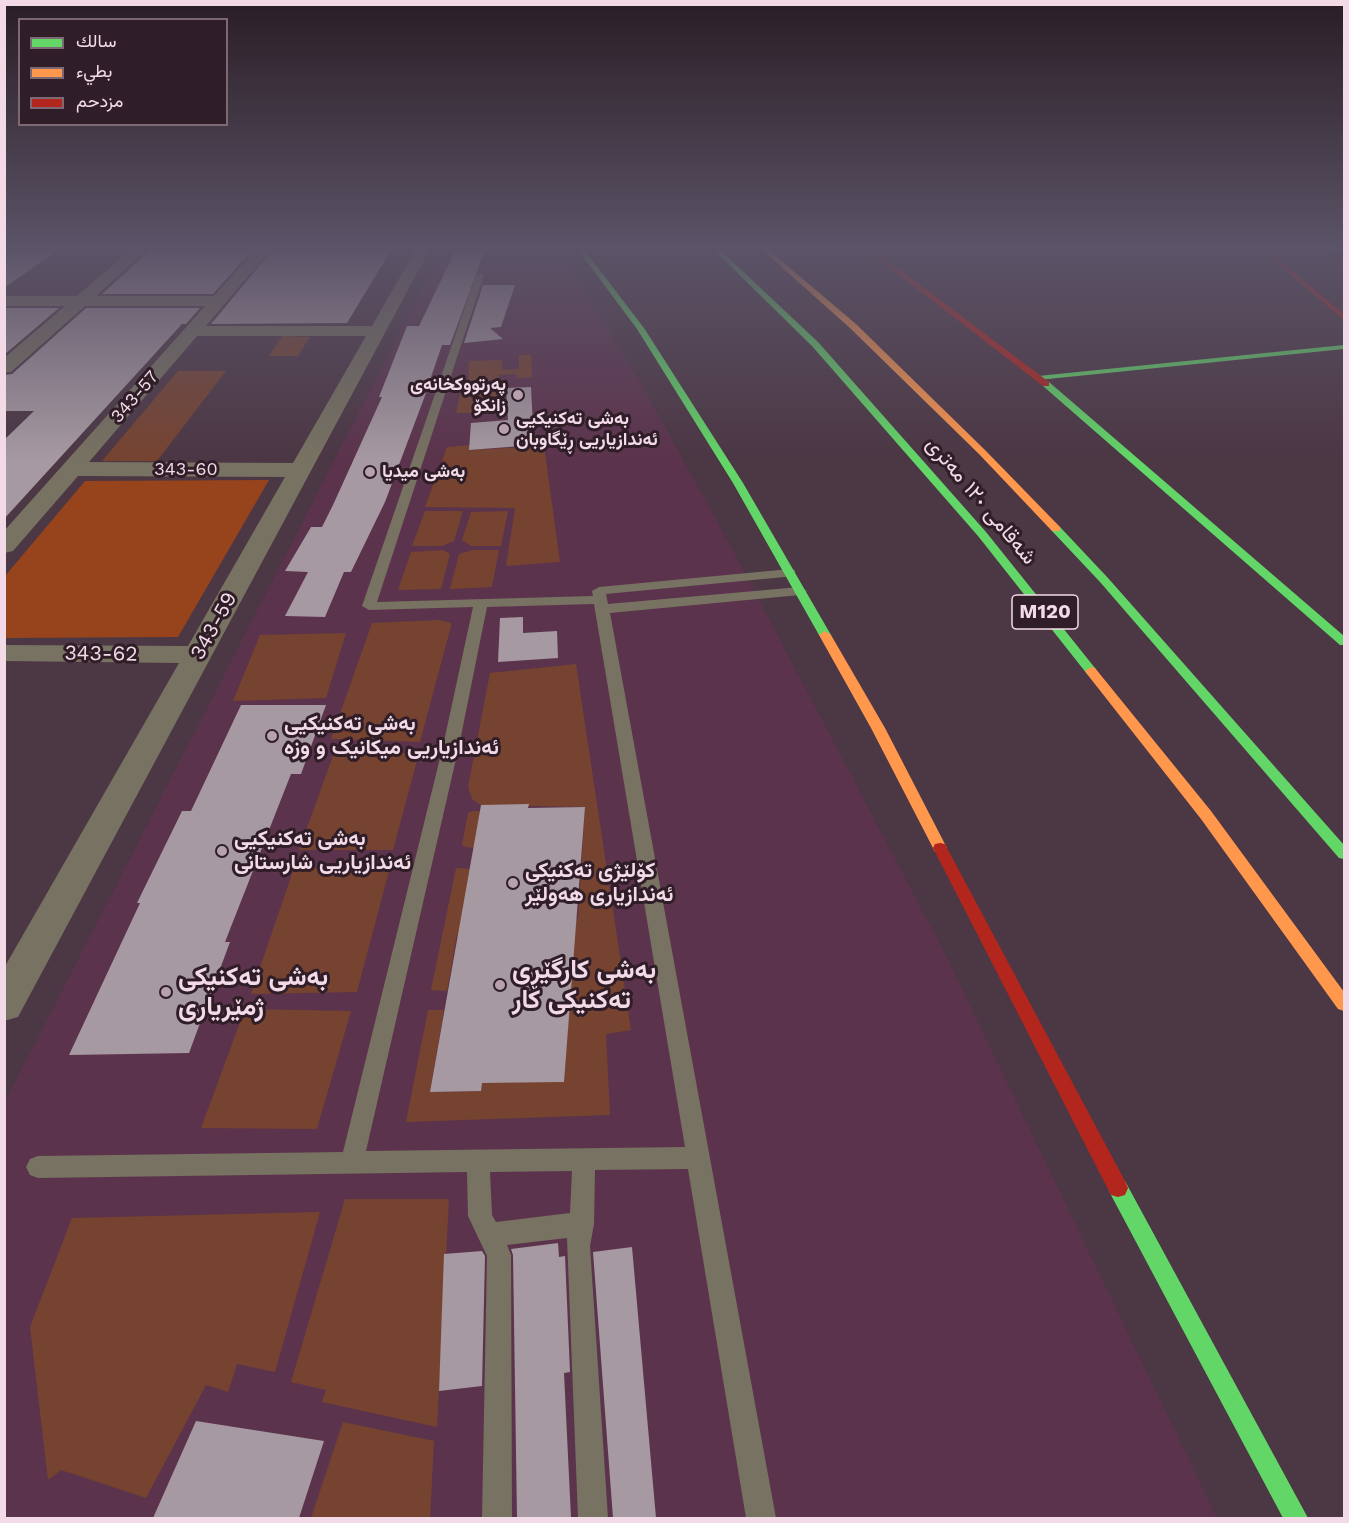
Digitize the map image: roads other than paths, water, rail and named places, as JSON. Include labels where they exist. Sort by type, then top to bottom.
[{"type":"main road","points":[[633,318],[738,483],[878,728],[1131,1212],[1296,1518]]},
{"type":"main road","name":"شەقامی ١٢٠ مەتری","points":[[788,318],[815,344],[982,534],[1206,815],[1344,1004]]},
{"type":"main road","name":"شەقامی ١٢٠ مەتری","points":[[844,318],[990,461],[1104,580],[1344,854]]},
{"type":"main road","points":[[959,318],[1056,392],[1344,642]]},
{"type":"main road","points":[[1038,378],[1344,347]]},
{"type":"main road","points":[[1056,392],[1073,391]]},
{"type":"street","points":[[4,368],[61,318]]},
{"type":"street","name":"343-57","points":[[4,546],[204,318]]},
{"type":"street","name":"343-59","points":[[4,1005],[385,318]]},
{"type":"street","points":[[193,331],[377,332]]},
{"type":"street","name":"343-60","points":[[72,469],[300,470]]},
{"type":"street","points":[[4,517],[30,517]]},
{"type":"street","name":"343-62","points":[[4,653],[198,656]]},
{"type":"lane","points":[[466,318],[369,606],[601,600],[800,591]]},
{"type":"lane","points":[[601,600],[790,573]]},
{"type":"lane","points":[[601,600],[761,1518]]},
{"type":"lane","points":[[352,1162],[449,757],[481,604]]},
{"type":"lane","points":[[38,1167],[697,1158]]},
{"type":"lane","points":[[584,1161],[582,1224],[578,1246],[593,1518]]},
{"type":"lane","points":[[478,1162],[480,1216],[500,1255],[497,1518]]},
{"type":"lane","points":[[489,1234],[582,1224]]},
{"type":"place","name":"پەرتووکخانەی زانکۆ","points":[[518,395]]},
{"type":"place","name":"بەشی تەکنیکیی ئەندازیاریی ڕێگاوبان","points":[[504,429]]},
{"type":"place","name":"بەشی میدیا","points":[[370,472]]},
{"type":"place","name":"بەشی تەکنیکیی ئەندازیاریی میکانیک و وزە","points":[[272,736]]},
{"type":"place","name":"بەشی تەکنیکیی ئەندازیاریی شارستانی","points":[[222,851]]},
{"type":"place","name":"کۆلێژی تەکنیکی ئەندازیاری هەولێر","points":[[513,883]]},
{"type":"place","name":"بەشی کارگێڕی تەکنیکی کار","points":[[500,985]]},
{"type":"place","name":"بەشی تەکنیکی ژمێریاری","points":[[166,992]]}]
